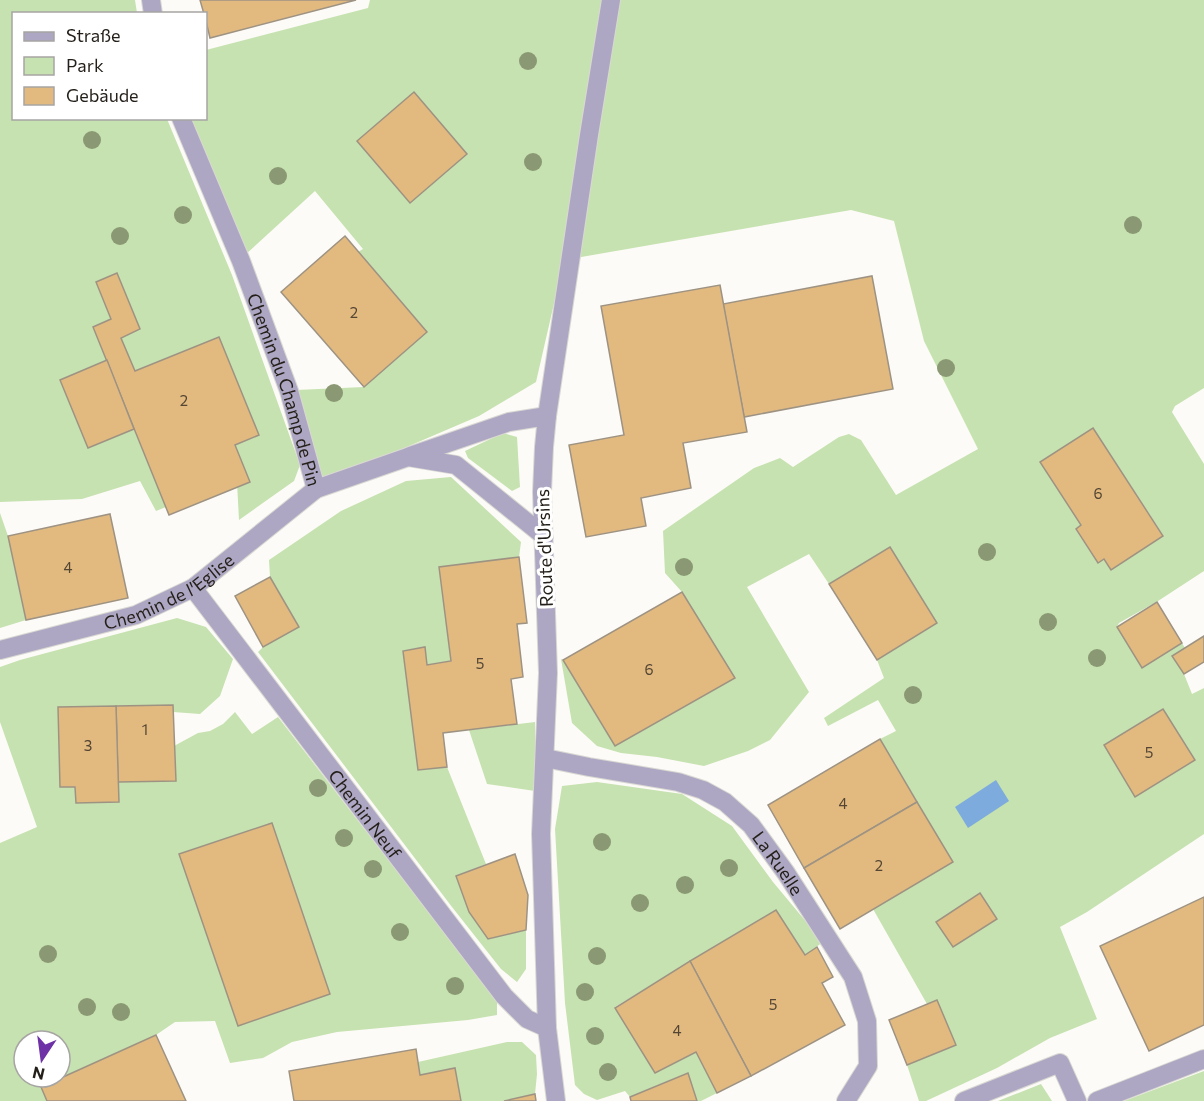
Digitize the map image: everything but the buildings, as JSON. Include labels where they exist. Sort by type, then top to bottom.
[{"type":"street","name":"Route d'Ursins","points":[[556,1101],[547,1028],[541,834],[548,673],[542,492],[544,447],[611,0]]},
{"type":"street","name":"Chemin du Champ de Pin","points":[[182,120],[241,261],[289,391],[316,489],[408,457],[456,465],[544,536]]},
{"type":"street","points":[[408,457],[509,422],[547,416]]},
{"type":"street","name":"Chemin de l'Eglise","points":[[0,650],[136,615],[193,588],[316,489]]},
{"type":"street","name":"Chemin Neuf","points":[[193,588],[504,996],[527,1019],[547,1028]]},
{"type":"street","name":"La Ruelle","points":[[545,758],[678,782],[703,790],[725,802],[751,825],[786,873],[853,977],[867,1021],[868,1066],[846,1101]]},
{"type":"street","points":[[1097,1101],[1204,1059]]},
{"type":"street","points":[[964,1101],[1060,1063],[1077,1101]]},
{"type":"green space","points":[[0,0],[135,0],[137,12],[12,12],[12,120],[167,120],[232,275],[300,465],[294,481],[239,520],[235,445],[259,435],[219,338],[135,371],[121,338],[140,329],[117,273],[96,282],[111,319],[93,327],[107,360],[60,380],[88,447],[134,429],[166,507],[156,511],[140,481],[82,499],[0,502]]},
{"type":"green space","points":[[370,0],[1204,0],[1204,388],[1175,406],[1172,412],[1204,464],[1204,571],[1119,623],[1117,627],[1142,667],[1182,643],[1185,648],[1173,656],[1192,694],[1204,688],[1204,834],[1087,912],[1060,927],[1097,1019],[1050,1038],[997,1068],[926,1101],[919,1101],[907,1065],[956,1045],[937,1001],[927,1004],[873,909],[953,862],[880,739],[896,731],[878,700],[828,726],[824,718],[884,678],[877,660],[937,623],[890,547],[829,584],[809,554],[747,587],[809,692],[770,740],[748,751],[704,766],[621,753],[597,746],[572,723],[561,659],[615,745],[735,678],[682,592],[665,573],[663,531],[754,468],[780,458],[793,467],[839,437],[849,434],[861,440],[896,495],[978,449],[924,341],[894,221],[851,210],[564,260],[536,382],[479,416],[402,449],[322,477],[296,390],[364,387],[427,332],[358,252],[363,249],[315,191],[245,255],[189,120],[207,120],[207,50],[368,8]],"holes":[[[1093,428],[1163,535],[1111,569],[1104,559],[1097,562],[1076,530],[1081,525],[1041,462]],[[1163,709],[1195,760],[1135,797],[1104,745]],[[980,893],[996,919],[953,947],[937,922]]]},
{"type":"green space","points":[[503,433],[517,437],[520,487],[512,491],[468,458],[465,451]]},
{"type":"green space","points":[[451,477],[521,542],[519,557],[439,567],[451,661],[427,665],[425,648],[403,651],[418,770],[447,767],[486,864],[456,876],[469,911],[488,939],[526,930],[526,969],[517,982],[501,969],[452,907],[258,652],[298,627],[270,577],[269,560],[341,511],[406,481]]},
{"type":"green space","points":[[0,513],[8,536],[26,620],[0,628]]},
{"type":"green space","points":[[177,618],[206,627],[233,659],[220,696],[200,714],[173,712],[173,705],[58,707],[60,787],[75,787],[76,803],[118,802],[118,782],[176,781],[174,746],[198,733],[210,731],[223,724],[235,712],[252,734],[278,717],[497,1001],[497,1015],[468,1020],[337,1032],[292,1042],[263,1058],[230,1063],[215,1021],[175,1022],[156,1035],[72,1073],[72,1029],[12,1029],[12,1089],[42,1089],[47,1101],[0,1101],[0,843],[37,827],[0,722],[0,667]]},
{"type":"green space","points":[[535,722],[535,791],[487,784],[469,730]]},
{"type":"green space","points":[[597,782],[682,794],[732,826],[773,882],[823,942],[805,955],[776,910],[615,1007],[655,1072],[696,1052],[717,1093],[701,1101],[697,1101],[687,1073],[630,1097],[625,1091],[597,1100],[584,1094],[575,1085],[565,1003],[555,829],[562,786]]},
{"type":"green space","points":[[507,1042],[522,1042],[536,1055],[535,1094],[504,1101],[461,1101],[455,1069],[420,1075],[418,1062]]},
{"type":"green space","points":[[1204,1071],[1204,1101],[1124,1101]]},
{"type":"green space","points":[[1041,1084],[1052,1101],[998,1101]]},
{"type":"water","points":[[996,780],[1009,801],[968,828],[955,807]]}]
